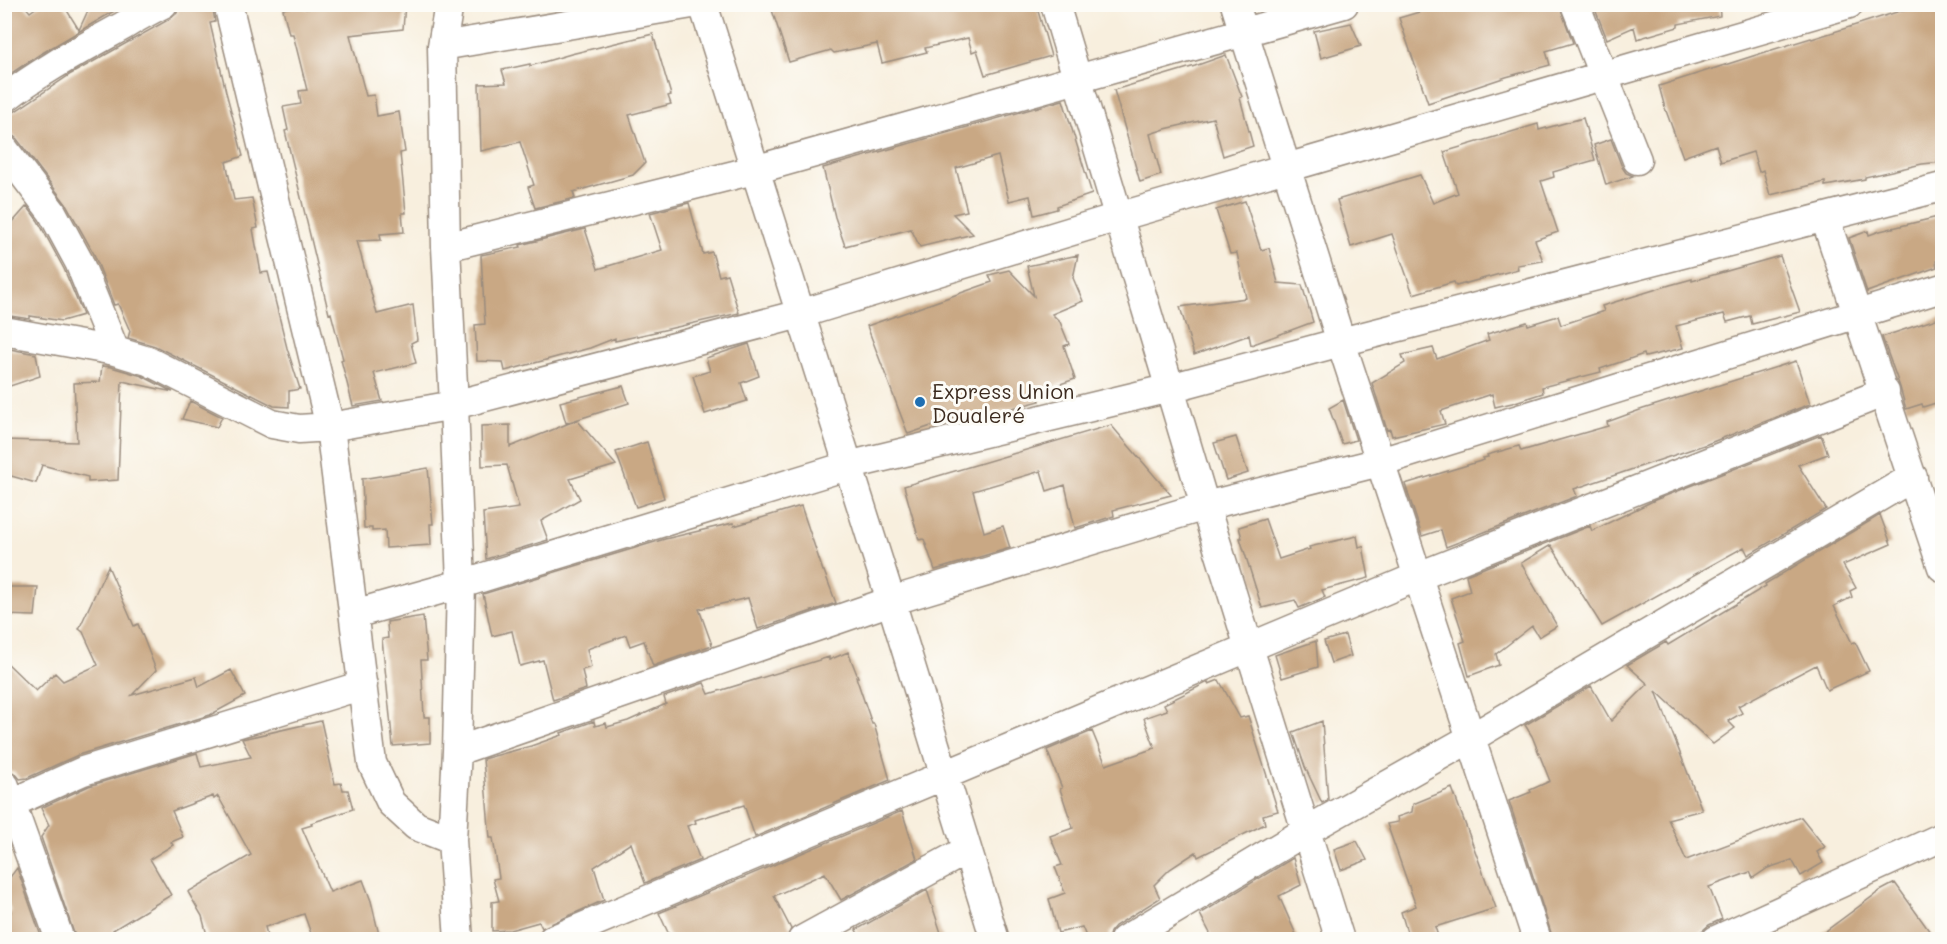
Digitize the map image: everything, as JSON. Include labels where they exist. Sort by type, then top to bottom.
[{"type":"street","points":[[4,99],[33,77],[88,44],[163,4]]},
{"type":"street","points":[[228,4],[330,427],[372,763],[391,803],[416,826],[452,840]]},
{"type":"street","points":[[449,4],[442,46],[446,247],[461,584],[457,750],[452,840],[459,939]]},
{"type":"street","points":[[442,46],[692,4]]},
{"type":"street","points":[[703,4],[995,939]]},
{"type":"street","points":[[1055,4],[1205,506],[1340,939]]},
{"type":"street","points":[[1235,4],[1341,342],[1538,939]]},
{"type":"street","points":[[446,247],[754,170],[1344,4]]},
{"type":"street","points":[[1575,4],[1636,160]]},
{"type":"street","points":[[4,331],[115,351],[148,361],[272,424],[299,429],[330,427],[454,405],[800,314],[1118,217],[1849,4]]},
{"type":"street","points":[[4,149],[52,212],[79,262],[115,351]]},
{"type":"street","points":[[354,614],[461,584],[847,466],[1170,388],[1942,187]]},
{"type":"street","points":[[1825,218],[1942,567]]},
{"type":"street","points":[[457,750],[891,601],[1205,506],[1380,462],[1942,288]]},
{"type":"street","points":[[552,939],[1419,576],[1885,392]]},
{"type":"street","points":[[1124,939],[1306,831],[1471,738],[1913,477]]},
{"type":"street","points":[[60,939],[8,793],[363,685]]},
{"type":"street","points":[[1716,939],[1942,837]]},
{"type":"street","points":[[802,939],[967,850]]},
{"type":"building","points":[[4,4],[23,4],[30,12],[41,4],[63,4],[79,30],[91,4],[126,4],[4,78]]},
{"type":"building","points":[[179,4],[212,4],[215,22],[210,23],[243,156],[226,162],[234,200],[252,198],[258,228],[253,229],[261,273],[268,272],[300,389],[289,391],[289,407],[274,406],[155,346],[128,338],[130,331],[118,304],[114,305],[94,254],[66,204],[17,139],[11,134],[4,133],[4,115],[14,112],[71,74],[170,19],[177,13]]},
{"type":"building","points":[[305,4],[306,9],[334,4],[405,4],[403,29],[350,35],[366,96],[374,95],[377,116],[399,112],[405,152],[400,153],[406,213],[402,213],[404,232],[380,234],[381,240],[357,241],[377,314],[413,305],[417,340],[411,343],[416,363],[374,373],[382,401],[353,406],[285,131],[288,130],[283,107],[301,104],[299,91],[307,90],[293,34],[289,34],[283,9]]},
{"type":"building","points":[[770,4],[943,4],[944,11],[967,4],[1036,4],[1051,56],[985,75],[977,50],[972,52],[968,38],[925,48],[927,52],[882,63],[877,44],[834,53],[831,50],[789,62]]},
{"type":"building","points":[[1446,4],[1559,4],[1573,43],[1546,51],[1550,65],[1428,103],[1399,18]]},
{"type":"building","points":[[1593,4],[1719,4],[1720,16],[1678,24],[1678,27],[1637,39],[1634,27],[1607,39]]},
{"type":"building","points":[[1922,4],[1942,4],[1942,162],[1922,164],[1865,177],[1865,179],[1825,186],[1825,182],[1770,195],[1763,170],[1759,172],[1753,152],[1721,162],[1716,145],[1683,157],[1659,86]]},
{"type":"building","points":[[1351,23],[1361,46],[1321,58],[1314,31]]},
{"type":"building","points":[[653,34],[671,95],[668,96],[671,104],[629,115],[645,163],[633,175],[573,192],[575,198],[535,208],[528,187],[534,185],[520,142],[481,151],[479,84],[506,83],[502,70],[530,64],[530,66]]},
{"type":"building","points":[[1226,55],[1242,97],[1240,98],[1253,146],[1223,156],[1213,118],[1165,129],[1150,134],[1161,175],[1140,182],[1114,90]]},
{"type":"building","points":[[1063,100],[1092,194],[1057,206],[1057,209],[1034,215],[1030,196],[1009,201],[998,156],[956,168],[967,211],[953,214],[973,234],[920,247],[911,229],[845,246],[823,168]]},
{"type":"building","points":[[1583,118],[1595,160],[1553,172],[1554,177],[1541,181],[1558,232],[1535,240],[1543,261],[1517,265],[1518,269],[1456,286],[1454,282],[1413,294],[1392,234],[1351,247],[1337,200],[1420,175],[1433,203],[1458,193],[1444,152],[1538,124],[1539,130]]},
{"type":"building","points":[[1611,139],[1622,167],[1626,173],[1633,176],[1606,185],[1594,145]]},
{"type":"building","points":[[1245,201],[1261,250],[1269,248],[1278,283],[1302,285],[1313,322],[1251,345],[1249,335],[1194,355],[1180,307],[1246,298],[1237,253],[1230,254],[1216,210]]},
{"type":"building","points":[[689,203],[703,254],[712,252],[719,276],[727,274],[739,313],[615,341],[615,338],[590,348],[505,371],[503,362],[477,361],[475,325],[485,324],[481,255],[521,247],[520,245],[585,229],[598,269],[662,250],[650,213]]},
{"type":"building","points":[[27,206],[38,221],[64,269],[83,315],[62,321],[4,315],[4,232]]},
{"type":"building","points":[[1942,216],[1942,259],[1936,261],[1937,267],[1867,292],[1849,238],[1868,231],[1869,235]]},
{"type":"building","points":[[1078,255],[1073,278],[1083,301],[1052,314],[1060,322],[1069,344],[1064,346],[1075,379],[1037,392],[1040,401],[962,421],[960,416],[908,434],[867,326],[992,282],[989,275],[1009,270],[1034,296],[1027,266]]},
{"type":"building","points":[[1780,256],[1800,312],[1752,324],[1750,316],[1727,322],[1724,314],[1676,326],[1683,348],[1645,357],[1644,354],[1600,369],[1601,372],[1542,387],[1543,393],[1512,403],[1495,407],[1492,394],[1441,411],[1445,424],[1392,436],[1390,429],[1387,430],[1372,383],[1405,363],[1402,355],[1433,348],[1437,359],[1489,340],[1487,334],[1527,322],[1528,325],[1558,316],[1561,325],[1604,311],[1602,306],[1670,285]]},
{"type":"building","points":[[1942,317],[1942,401],[1906,409],[1882,337]]},
{"type":"building","points":[[749,344],[759,376],[741,383],[747,401],[705,414],[693,376],[710,371],[706,358]]},
{"type":"building","points":[[4,348],[36,354],[40,376],[4,388]]},
{"type":"building","points":[[1796,361],[1810,404],[1707,444],[1574,489],[1577,496],[1446,547],[1441,530],[1422,536],[1405,484],[1484,460],[1483,458],[1488,457],[1487,455],[1519,446],[1521,451],[1608,426],[1607,422],[1640,410]]},
{"type":"building","points":[[102,366],[142,376],[173,392],[122,381],[118,480],[88,482],[88,477],[42,465],[36,483],[4,474],[4,440],[77,442],[74,383],[100,382]]},
{"type":"building","points":[[623,386],[629,403],[566,423],[560,402]]},
{"type":"building","points":[[1343,400],[1356,440],[1342,444],[1329,408]]},
{"type":"building","points":[[190,401],[222,417],[217,427],[182,419]]},
{"type":"building","points":[[577,420],[616,465],[570,479],[580,499],[541,521],[548,540],[486,559],[483,513],[519,508],[507,465],[482,466],[481,426],[510,425],[510,447]]},
{"type":"building","points":[[1111,425],[1171,495],[1113,510],[1114,516],[1075,528],[1065,485],[1047,491],[1041,471],[973,491],[984,532],[1003,526],[1010,548],[935,570],[924,539],[919,540],[904,486]]},
{"type":"building","points":[[1821,435],[1828,454],[1798,465],[1826,509],[1748,555],[1744,547],[1602,626],[1551,545],[1521,563],[1557,626],[1539,637],[1532,626],[1496,654],[1499,665],[1469,676],[1460,643],[1465,641],[1451,598],[1470,591],[1466,575],[1590,526],[1592,531],[1655,500]]},
{"type":"building","points":[[1236,437],[1248,473],[1226,480],[1214,443]]},
{"type":"building","points":[[647,442],[664,498],[636,507],[616,452]]},
{"type":"building","points":[[428,468],[433,524],[430,524],[431,545],[386,548],[385,530],[372,531],[372,528],[364,528],[362,479]]},
{"type":"building","points":[[801,506],[836,603],[758,629],[748,598],[699,609],[712,645],[653,666],[644,641],[630,646],[626,635],[587,649],[591,667],[582,670],[586,689],[553,700],[543,660],[520,666],[512,631],[492,636],[483,594],[665,539],[733,523],[734,526]]},
{"type":"building","points":[[1880,515],[1891,544],[1843,565],[1856,588],[1850,591],[1852,597],[1834,606],[1869,671],[1827,690],[1816,665],[1738,706],[1742,713],[1728,721],[1735,728],[1713,744],[1656,691],[1702,810],[1668,819],[1686,860],[1801,817],[1825,847],[1817,852],[1823,863],[1801,876],[1792,860],[1768,868],[1753,878],[1750,872],[1709,887],[1722,919],[1682,939],[1553,939],[1509,801],[1550,781],[1532,736],[1525,725],[1591,686],[1611,721],[1648,684],[1627,665],[1666,642],[1668,645]]},
{"type":"building","points":[[1265,519],[1279,559],[1310,549],[1309,547],[1357,536],[1359,547],[1363,546],[1369,578],[1322,590],[1325,597],[1299,608],[1295,600],[1262,608],[1240,538],[1242,538],[1239,527]]},
{"type":"building","points":[[108,566],[134,626],[138,624],[156,670],[132,695],[196,677],[199,687],[231,670],[245,696],[210,715],[78,755],[20,779],[15,773],[4,770],[4,660],[36,691],[55,673],[63,681],[98,665],[83,632],[79,629]]},
{"type":"building","points":[[4,587],[38,587],[35,616],[4,615]]},
{"type":"building","points":[[423,616],[427,660],[421,660],[424,717],[430,717],[430,743],[393,746],[382,639],[388,638],[387,622]]},
{"type":"building","points":[[1345,635],[1351,656],[1331,663],[1324,641]]},
{"type":"building","points":[[1316,641],[1318,667],[1282,678],[1275,655]]},
{"type":"building","points":[[848,652],[872,724],[874,724],[890,780],[755,837],[744,805],[695,820],[696,823],[687,826],[700,860],[645,883],[631,843],[594,867],[604,900],[542,928],[539,922],[510,930],[492,931],[492,902],[499,901],[493,879],[499,878],[493,838],[490,838],[483,759],[531,746],[594,721],[595,726],[606,723],[607,727],[628,721],[666,704],[664,697],[704,683],[709,694],[829,657],[829,660]]},
{"type":"building","points":[[1219,680],[1240,718],[1248,716],[1278,811],[1263,815],[1265,824],[1198,857],[1196,852],[1170,869],[1154,885],[1160,898],[1115,926],[1108,939],[1087,939],[1082,927],[1058,933],[1049,899],[1065,893],[1055,867],[1062,865],[1050,836],[1073,828],[1060,789],[1062,788],[1047,750],[1092,731],[1106,765],[1155,748],[1144,718],[1167,710],[1164,704],[1208,682],[1209,684]]},
{"type":"building","points":[[321,721],[335,784],[341,783],[343,790],[348,790],[353,809],[302,828],[330,892],[363,880],[371,901],[380,939],[313,939],[304,914],[265,927],[268,939],[208,939],[202,916],[188,892],[251,855],[218,796],[214,799],[213,796],[172,811],[183,837],[171,842],[173,845],[150,859],[171,895],[113,930],[122,939],[76,939],[41,837],[49,825],[41,808],[89,786],[197,753],[201,767],[251,757],[242,739]]},
{"type":"building","points":[[1322,721],[1328,800],[1322,803],[1305,767],[1293,732]]},
{"type":"building","points":[[1452,788],[1496,908],[1435,927],[1439,939],[1409,939],[1401,912],[1416,906],[1387,824],[1398,822],[1397,817],[1412,812],[1413,804]]},
{"type":"building","points":[[902,811],[917,859],[841,900],[825,873],[774,896],[791,929],[786,939],[671,939],[659,913]]},
{"type":"building","points":[[1357,841],[1367,860],[1341,870],[1334,849]]},
{"type":"building","points":[[1293,858],[1301,885],[1279,896],[1298,939],[1213,939],[1200,914]]},
{"type":"building","points":[[17,868],[42,939],[4,939],[4,914],[11,912],[4,894],[4,885]]},
{"type":"building","points":[[1895,883],[1935,939],[1815,939],[1880,891]]},
{"type":"building","points":[[927,890],[943,939],[861,939],[856,930]]},
{"type":"place","name":"Express Union Doualeré","points":[[920,402]]}]
